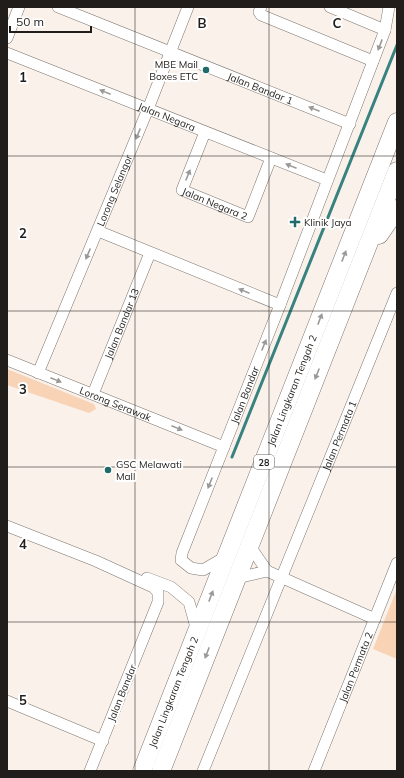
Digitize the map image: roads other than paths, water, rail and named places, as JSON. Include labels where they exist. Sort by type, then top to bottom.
[{"type":"highway","name":"Jalan Lingkaran Tengah 2","points":[[142,771],[397,122]]},
{"type":"highway","name":"Jalan Lingkaran Tengah 2","points":[[161,771],[397,171]]},
{"type":"highway","points":[[362,259],[397,209]]},
{"type":"street","points":[[7,38],[19,7]]},
{"type":"street","name":"Jalan Bandar 1","points":[[58,7],[350,124]]},
{"type":"street","name":"Lorong Selangor","points":[[38,372],[98,231],[188,7]]},
{"type":"street","points":[[261,7],[259,12],[261,15],[373,60]]},
{"type":"street","points":[[330,7],[385,30]]},
{"type":"street","name":"Jalan Bandar","points":[[227,556],[202,570],[191,568],[181,560],[182,553],[350,124],[385,30],[389,7]]},
{"type":"street","name":"Jalan Negara","points":[[7,53],[327,180]]},
{"type":"street","name":"Jalan Negara 2","points":[[205,132],[182,190],[248,217],[271,158]]},
{"type":"street","points":[[98,231],[280,305]]},
{"type":"street","name":"Jalan Bandar 13","points":[[93,394],[150,253]]},
{"type":"street","name":"Jalan Permata 1","points":[[203,771],[397,293]]},
{"type":"street","name":"Lorong Serawak","points":[[7,360],[224,447]]},
{"type":"street","points":[[7,526],[96,561],[153,586],[158,597],[181,594]]},
{"type":"street","points":[[250,546],[267,571],[375,619]]},
{"type":"street","points":[[96,561],[119,566],[171,587],[181,594],[189,602],[197,632]]},
{"type":"street","name":"Jalan Permata 2","points":[[314,771],[397,563]]},
{"type":"street","points":[[237,578],[267,571]]},
{"type":"street","name":"Jalan Bandar","points":[[90,771],[158,597]]},
{"type":"street","points":[[7,701],[103,741]]},
{"type":"waterway","points":[[232,457],[397,45]]},
{"type":"place","name":"MBE Mail Boxes ETC","points":[[206,70]]},
{"type":"place","name":"Klinik Jaya","points":[[295,222]]},
{"type":"place","name":"GSC Melawati Mall","points":[[108,470]]}]
